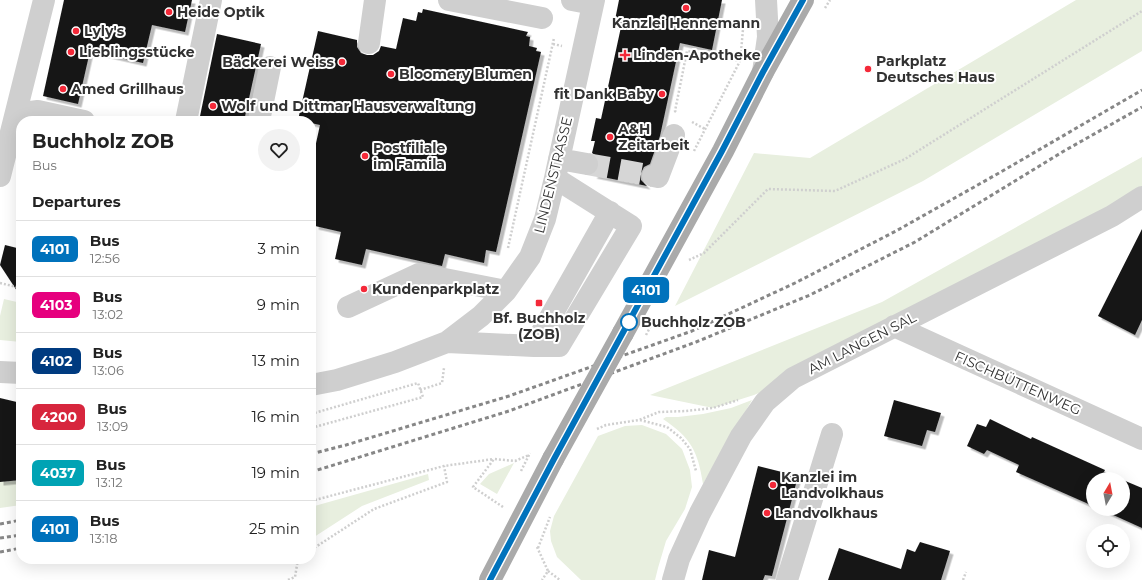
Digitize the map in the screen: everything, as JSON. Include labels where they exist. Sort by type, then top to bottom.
[{"type":"main road","points":[[492,579],[554,459],[803,0]]},
{"type":"street","points":[[0,176],[44,0]]},
{"type":"street","points":[[187,116],[211,0]]},
{"type":"street","points":[[369,43],[375,0]]},
{"type":"street","points":[[450,0],[542,18]]},
{"type":"street","points":[[572,0],[593,2]]},
{"type":"street","points":[[763,72],[768,38],[766,0]]},
{"type":"street","name":"LINDENSTRASSE","points":[[316,384],[337,380],[395,362],[447,342],[481,316],[506,291],[530,257],[545,219],[593,2]]},
{"type":"street","points":[[260,116],[270,68]]},
{"type":"street","points":[[16,114],[38,111],[61,116]]},
{"type":"street","points":[[654,176],[658,177],[674,135]]},
{"type":"street","points":[[557,168],[587,164]]},
{"type":"street","points":[[447,342],[534,346],[610,212],[557,168]]},
{"type":"street","name":"AM LANGEN SAL","points":[[673,580],[679,559],[741,436],[765,402],[793,378],[1112,216],[1142,197]]},
{"type":"street","points":[[348,307],[419,274],[506,291]]},
{"type":"street","name":"FISCHBÜTTENWEG","points":[[894,326],[1142,439]]},
{"type":"street","points":[[0,372],[16,373]]},
{"type":"street","points":[[787,580],[832,434]]},
{"type":"path","points":[[654,275],[704,253],[768,189],[835,191],[906,159],[1142,11]]},
{"type":"path","points":[[507,251],[554,37]]},
{"type":"path","points":[[675,111],[687,51],[740,61]]},
{"type":"path","points":[[0,283],[16,287]]},
{"type":"path","points":[[316,413],[418,383],[422,397],[316,427]]},
{"type":"path","points":[[420,390],[442,383]]},
{"type":"path","points":[[697,474],[690,449],[681,438],[667,427],[640,420],[659,412],[713,408],[754,395],[765,402]]},
{"type":"path","points":[[316,501],[444,466],[494,459]]},
{"type":"path","points":[[316,547],[374,509],[447,482],[444,466]]},
{"type":"path","points":[[473,487],[504,508]]},
{"type":"path","points":[[288,580],[295,577],[297,564]]},
{"type":"path","points":[[548,570],[560,580]]},
{"type":"path","points":[[964,580],[966,572]]},
{"type":"green space","points":[[1076,0],[1142,0],[1142,51],[923,181],[675,306],[754,153],[810,158]]},
{"type":"green space","points":[[1142,157],[1142,197],[793,378],[754,395],[713,408],[650,395],[882,302]]},
{"type":"green space","points":[[4,299],[16,302],[16,342],[0,340],[0,316]]},
{"type":"green space","points":[[752,400],[703,484],[699,463],[692,446],[687,439],[663,419],[666,417],[703,414],[731,408]]},
{"type":"green space","points":[[642,425],[666,434],[682,449],[690,470],[692,487],[685,509],[666,541],[655,580],[581,580],[557,557],[551,541],[550,531],[554,516],[598,436],[625,426]]},
{"type":"green space","points":[[514,463],[497,494],[480,484],[489,474]]},
{"type":"green space","points":[[428,474],[429,480],[362,506],[316,536],[316,506]]},
{"type":"green space","points":[[16,480],[16,506],[0,508],[0,482]]},
{"type":"building","points":[[64,0],[192,0],[185,32],[152,25],[143,63],[90,51],[78,104],[43,96]]},
{"type":"building","points":[[619,0],[722,0],[712,50],[680,43],[660,136],[650,164],[644,167],[641,173],[641,180],[647,186],[593,175],[597,172],[599,159],[592,153],[595,141],[591,141],[596,118],[601,119],[621,27],[614,25]]},
{"type":"building","points":[[423,9],[528,32],[526,36],[530,37],[529,46],[537,48],[536,51],[541,52],[496,252],[486,250],[484,263],[445,254],[442,266],[366,249],[362,265],[335,259],[341,232],[316,226],[316,143],[320,125],[316,124],[316,116],[299,116],[318,31],[357,40],[357,47],[361,53],[373,55],[379,51],[381,46],[396,49],[403,18],[416,21],[418,12],[422,13]]},
{"type":"building","points":[[217,34],[261,44],[245,116],[200,116]]},
{"type":"building","points":[[1142,229],[1142,320],[1135,335],[1098,316]]},
{"type":"building","points":[[5,245],[16,248],[16,289],[0,265]]},
{"type":"building","points":[[0,398],[16,402],[16,480],[0,482]]},
{"type":"building","points":[[894,400],[941,413],[935,432],[927,430],[922,446],[884,436]]},
{"type":"building","points":[[990,419],[1031,439],[1032,437],[1105,470],[1104,472],[1086,472],[1086,503],[1016,472],[1019,465],[987,450],[984,454],[967,446],[977,424],[986,427]]},
{"type":"building","name":"Landvolkhaus","points":[[758,466],[798,476],[772,576],[765,575],[763,580],[702,580],[709,550],[735,557]]},
{"type":"building","points":[[1130,483],[1142,488],[1142,528],[1115,516],[1130,516]]},
{"type":"building","points":[[920,542],[950,551],[941,580],[828,580],[839,548],[901,569],[907,549],[915,552]]},
{"type":"tunnel","points":[[587,164],[653,176]]},
{"type":"railway","points":[[316,453],[509,396],[692,331],[795,283],[896,231],[1142,90]]},
{"type":"railway","points":[[316,470],[509,411],[696,342],[810,295],[915,242],[1064,151],[1142,107]]},
{"type":"railway","points":[[0,524],[16,521]]},
{"type":"railway","points":[[0,538],[16,536]]},
{"type":"railway","points":[[0,552],[16,549]]},
{"type":"bus line","name":"4101","points":[[490,580],[803,0]]},
{"type":"place","name":"Kanzlei Hennemann","points":[[686,8]]},
{"type":"place","name":"Heide Optik","points":[[169,12]]},
{"type":"place","name":"Lyly's","points":[[76,31]]},
{"type":"place","name":"Lieblingsstücke","points":[[71,52]]},
{"type":"place","name":"Linden-Apotheke","points":[[625,55]]},
{"type":"place","name":"Bäckerei Weiss","points":[[342,62]]},
{"type":"place","name":"Parkplatz Deutsches Haus","points":[[868,69]]},
{"type":"place","name":"Bloomery Blumen","points":[[391,74]]},
{"type":"place","name":"Amed Grillhaus","points":[[63,89]]},
{"type":"place","name":"fit Dank Baby","points":[[662,94]]},
{"type":"place","name":"Wolf und Dittmar Hausverwaltung","points":[[213,106]]},
{"type":"place","name":"A&H Zeitarbeit","points":[[610,137]]},
{"type":"place","name":"Postfiliale im Famila","points":[[365,156]]},
{"type":"place","name":"Kundenparkplatz","points":[[364,289]]},
{"type":"place","name":"Bf. Buchholz (ZOB)","points":[[539,303]]},
{"type":"place","name":"Buchholz ZOB","points":[[629,322]]},
{"type":"place","name":"Kanzlei im Landvolkhaus","points":[[773,485]]},
{"type":"place","name":"Landvolkhaus","points":[[767,513]]}]
